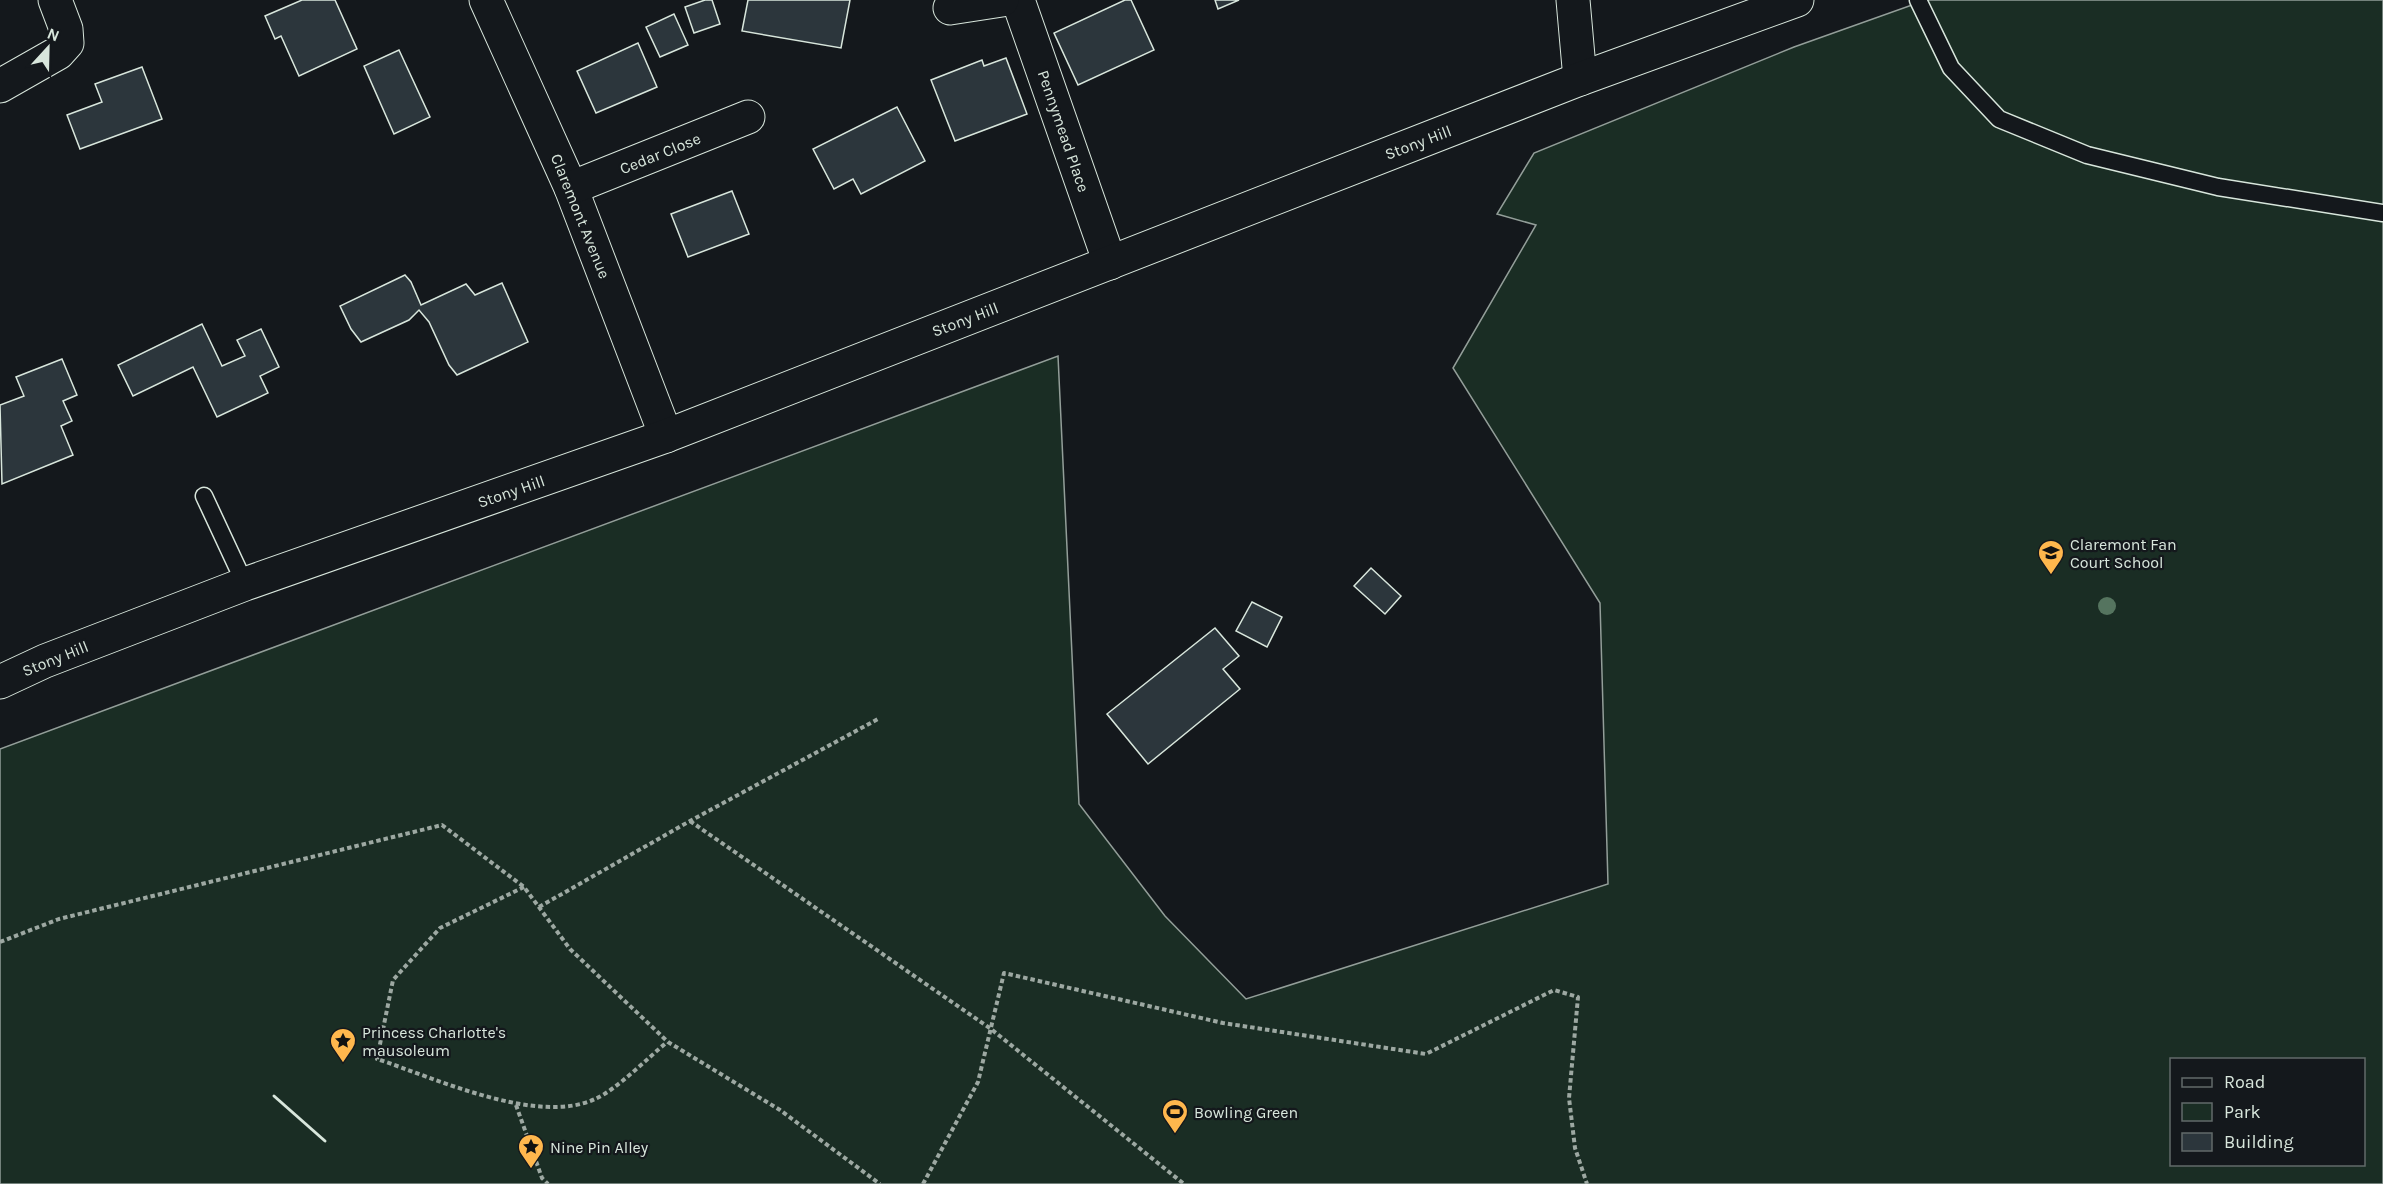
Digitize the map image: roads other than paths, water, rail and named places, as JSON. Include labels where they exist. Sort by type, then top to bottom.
[{"type":"main road","points":[[0,86],[58,53],[67,43],[66,29],[56,0]]},
{"type":"main road","name":"Claremont Avenue","points":[[486,0],[572,188],[666,436]]},
{"type":"main road","points":[[950,8],[1002,0]]},
{"type":"main road","name":"Pennymead Place","points":[[1018,0],[1110,263]]},
{"type":"main road","points":[[1573,0],[1580,79]]},
{"type":"main road","name":"Stony Hill","points":[[0,682],[45,661],[245,584],[666,436],[1580,79],[1797,0]]},
{"type":"main road","name":"Cedar Close","points":[[572,188],[748,117]]},
{"type":"lane","points":[[1918,0],[1950,68],[1999,119],[2088,154],[2196,181],[2383,213]]},
{"type":"lane","points":[[204,495],[245,584]]},
{"type":"place","name":"Claremont Fan Court School","points":[[2051,576]]},
{"type":"place","name":"Princess Charlotte's mausoleum","points":[[343,1064]]},
{"type":"place","name":"Bowling Green","points":[[1175,1135]]},
{"type":"place","name":"Nine Pin Alley","points":[[531,1170]]}]
